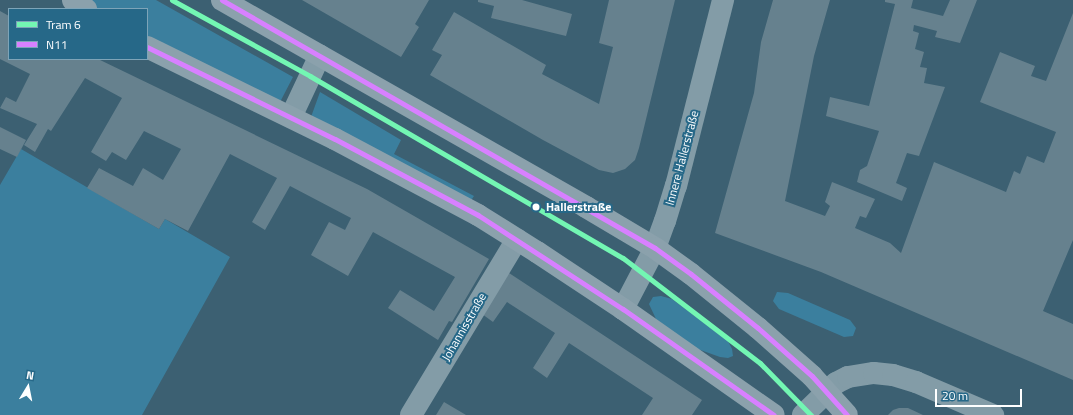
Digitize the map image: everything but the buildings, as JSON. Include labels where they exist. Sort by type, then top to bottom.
[{"type":"main road","points":[[73,0],[85,8]]},
{"type":"main road","points":[[222,0],[586,207],[655,248],[691,274],[758,328],[827,392],[847,415]]},
{"type":"main road","points":[[148,47],[291,117],[397,171],[517,239],[623,309],[774,415]]},
{"type":"street","name":"Innere Hallerstraße","points":[[623,309],[655,248],[676,186],[723,0]]},
{"type":"street","points":[[291,117],[320,55]]},
{"type":"street","name":"Johannisstraße","points":[[411,415],[517,239]]},
{"type":"street","points":[[803,415],[836,383],[848,377],[874,373],[893,375],[916,382],[993,415]]},
{"type":"shaded area","points":[[81,0],[156,0],[293,77],[279,104],[148,40],[148,8],[92,8]]},
{"type":"shaded area","points":[[320,92],[401,140],[394,154],[474,196],[470,202],[311,117]]},
{"type":"shaded area","points":[[21,149],[159,229],[165,219],[230,257],[142,415],[0,415],[0,185]]},
{"type":"shaded area","points":[[777,292],[788,293],[850,320],[856,328],[853,336],[844,337],[779,309],[773,301]]},
{"type":"shaded area","points":[[661,296],[672,299],[728,341],[732,349],[733,356],[728,358],[720,357],[692,347],[656,319],[649,304],[653,297]]},
{"type":"tram line","name":"6","points":[[172,0],[310,76],[623,258],[760,363],[811,415]]},
{"type":"transit line","name":"N11","points":[[222,0],[655,248],[691,274],[758,328],[812,376],[847,415]]},
{"type":"transit line","name":"N11","points":[[148,47],[335,139],[478,215],[623,309],[774,415]]},
{"type":"place","name":"Hallerstraße","points":[[536,207]]}]
